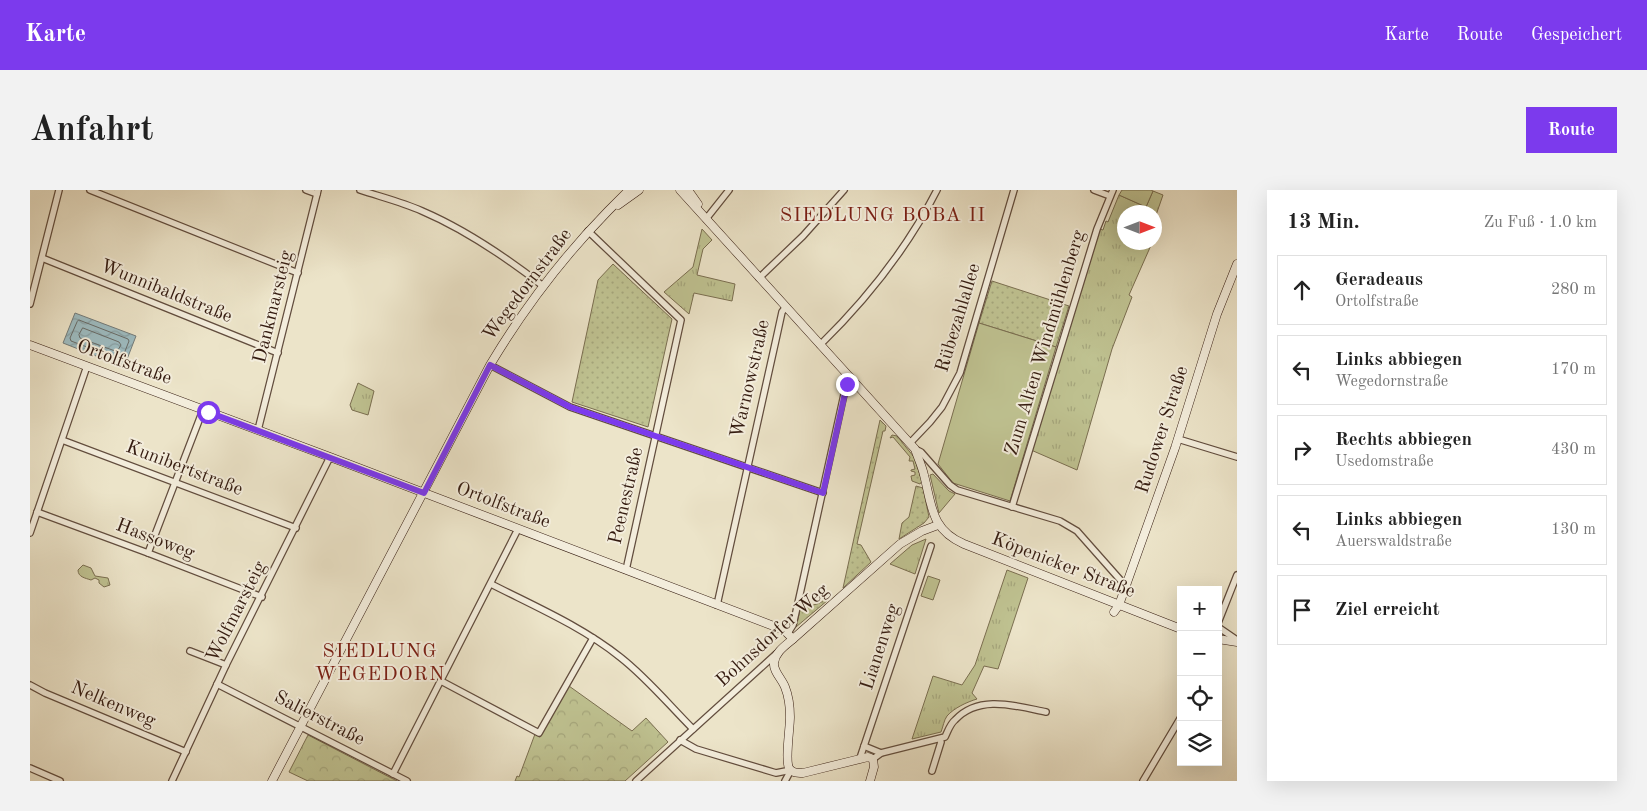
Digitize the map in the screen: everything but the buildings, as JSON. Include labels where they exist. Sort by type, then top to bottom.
[{"type":"street","points":[[30,304],[59,190]]},
{"type":"street","points":[[90,190],[298,273]]},
{"type":"street","points":[[306,190],[318,192]]},
{"type":"street","points":[[360,190],[406,204],[430,214],[492,250],[543,286]]},
{"type":"street","name":"Wegedornstraße","points":[[272,781],[300,726],[311,710],[490,365],[513,327],[543,286],[588,232],[630,190]]},
{"type":"street","name":"Wegedornstraße","points":[[608,211],[639,190]]},
{"type":"street","points":[[680,190],[912,446],[921,452],[950,485],[957,490],[1060,521],[1078,531],[1123,583],[1127,585]]},
{"type":"street","points":[[688,190],[706,218]]},
{"type":"street","points":[[706,218],[728,190]]},
{"type":"street","points":[[759,278],[803,236],[844,190]]},
{"type":"street","points":[[820,345],[862,303],[900,254],[937,190]]},
{"type":"street","name":"Rübezahlallee","points":[[912,446],[942,407],[960,373],[1014,190]]},
{"type":"street","points":[[1094,190],[1110,196]]},
{"type":"street","name":"Zum Alten Windmühlenberg","points":[[1012,507],[1097,229],[1112,190]]},
{"type":"street","name":"Dankmarsteig","points":[[258,430],[318,192]]},
{"type":"street","name":"Peenestraße","points":[[588,232],[681,320],[626,570]]},
{"type":"street","name":"Wunnibaldstraße","points":[[42,258],[278,353]]},
{"type":"street","name":"Rudower Straße","points":[[1117,609],[1178,439],[1217,314],[1237,264]]},
{"type":"street","name":"Warnowstraße","points":[[717,605],[776,335],[782,312],[786,308]]},
{"type":"street","name":"Ortolfstraße","points":[[30,345],[626,570],[717,605],[790,636]]},
{"type":"street","points":[[490,365],[570,407],[823,493]]},
{"type":"street","points":[[30,534],[87,366]]},
{"type":"street","points":[[790,636],[845,390],[847,384],[852,379]]},
{"type":"street","points":[[148,552],[203,410]]},
{"type":"street","points":[[1178,439],[1237,457]]},
{"type":"street","name":"Kunibertstraße","points":[[62,440],[296,528]]},
{"type":"street","points":[[912,446],[924,472],[934,517],[938,525]]},
{"type":"street","name":"Wolfmarsteig","points":[[172,781],[226,665],[330,457]]},
{"type":"street","points":[[924,472],[935,468]]},
{"type":"street","name":"Hassoweg","points":[[38,512],[262,596]]},
{"type":"street","name":"Köpenicker Straße","points":[[938,525],[945,533],[959,542],[1117,609],[1177,628]]},
{"type":"street","name":"Bohnsdorfer Weg","points":[[636,781],[776,654],[790,636],[900,544],[922,531],[938,525]]},
{"type":"street","points":[[393,774],[518,529]]},
{"type":"street","name":"Lianenweg","points":[[860,758],[931,546]]},
{"type":"street","points":[[1222,612],[1237,575]]},
{"type":"street","points":[[491,584],[593,638],[635,670],[693,729]]},
{"type":"street","points":[[1222,630],[1237,641]]},
{"type":"street","points":[[441,681],[539,732],[593,638]]},
{"type":"street","points":[[1222,639],[1237,641]]},
{"type":"street","points":[[190,651],[226,665]]},
{"type":"street","points":[[776,654],[774,665],[784,685],[789,702],[788,763],[791,770]]},
{"type":"street","name":"Salierstraße","points":[[217,684],[407,781]]},
{"type":"street","name":"Nelkenweg","points":[[30,685],[186,752]]},
{"type":"street","points":[[873,759],[881,753],[945,737],[951,724],[958,716],[982,705],[1001,703],[1046,712]]},
{"type":"street","points":[[1143,781],[1179,721]]},
{"type":"street","points":[[932,771],[940,739]]},
{"type":"street","points":[[680,740],[696,749],[776,773],[791,770],[803,773],[860,758],[868,757],[873,759]]},
{"type":"street","points":[[864,746],[881,753]]},
{"type":"street","points":[[870,781],[874,768],[873,759]]},
{"type":"street","points":[[30,768],[60,781]]},
{"type":"street","points":[[785,781],[791,770]]},
{"type":"green space","points":[[1122,190],[1153,191],[1147,205],[1142,205],[1119,195]]},
{"type":"green space","points":[[1153,191],[1163,195],[1160,205],[1147,205]]},
{"type":"green space","points":[[1119,195],[1142,205],[1117,205],[1117,250],[1149,250],[1129,295],[1132,297],[1112,349],[1077,470],[1031,450],[1099,229],[1103,230],[1106,221],[1108,222]]},
{"type":"green space","points":[[702,229],[712,240],[703,249],[697,275],[735,284],[732,301],[694,293],[689,314],[664,292],[693,267]]},
{"type":"green space","points":[[613,264],[672,319],[648,427],[572,402],[598,280]]},
{"type":"green space","points":[[992,281],[1069,306],[1056,347],[979,323]]},
{"type":"green space","points":[[979,323],[1056,347],[1010,501],[953,483],[938,464]]},
{"type":"green space","points":[[358,383],[374,391],[368,415],[352,410],[350,405]]},
{"type":"green space","points":[[880,420],[886,426],[885,431],[883,431],[857,544],[861,545],[871,562],[843,588]]},
{"type":"green space","points":[[892,435],[897,436],[914,457],[922,481],[920,484],[912,481],[911,476],[915,475],[915,472],[911,471],[915,469],[913,461],[909,461],[910,457],[893,437],[890,438]]},
{"type":"green space","points":[[933,474],[949,491],[955,494],[939,513],[930,475]]},
{"type":"green space","points":[[916,486],[923,488],[929,517],[924,523],[899,539],[902,523],[909,517]]},
{"type":"green space","points":[[926,539],[915,574],[890,564],[912,545]]},
{"type":"green space","points":[[83,565],[91,568],[95,576],[108,578],[110,585],[104,587],[95,578],[91,580],[81,576],[78,570]]},
{"type":"green space","points":[[1007,570],[1028,578],[998,669],[984,666],[972,693],[977,699],[950,713],[945,719],[941,732],[912,739],[933,676],[962,685],[975,665]]},
{"type":"green space","points":[[928,576],[940,580],[933,600],[921,596]]},
{"type":"green space","points":[[826,598],[828,600],[796,627],[802,601],[804,606],[819,603]]},
{"type":"green space","points":[[569,686],[632,731],[646,718],[668,742],[625,781],[515,781],[517,776],[519,777],[535,734],[540,737]]},
{"type":"green space","points":[[308,735],[397,781],[308,781],[289,772]]},
{"type":"water","points":[[75,313],[136,336],[124,367],[63,343]]},
{"type":"district","name":"SIEDLUNG BOBA II","points":[[883,216]]},
{"type":"district","name":"SIEDLUNG WEGEDORN","points":[[380,664]]},
{"type":"route","points":[[208,412],[424,493],[490,365],[570,407],[823,493],[847,384]]}]
